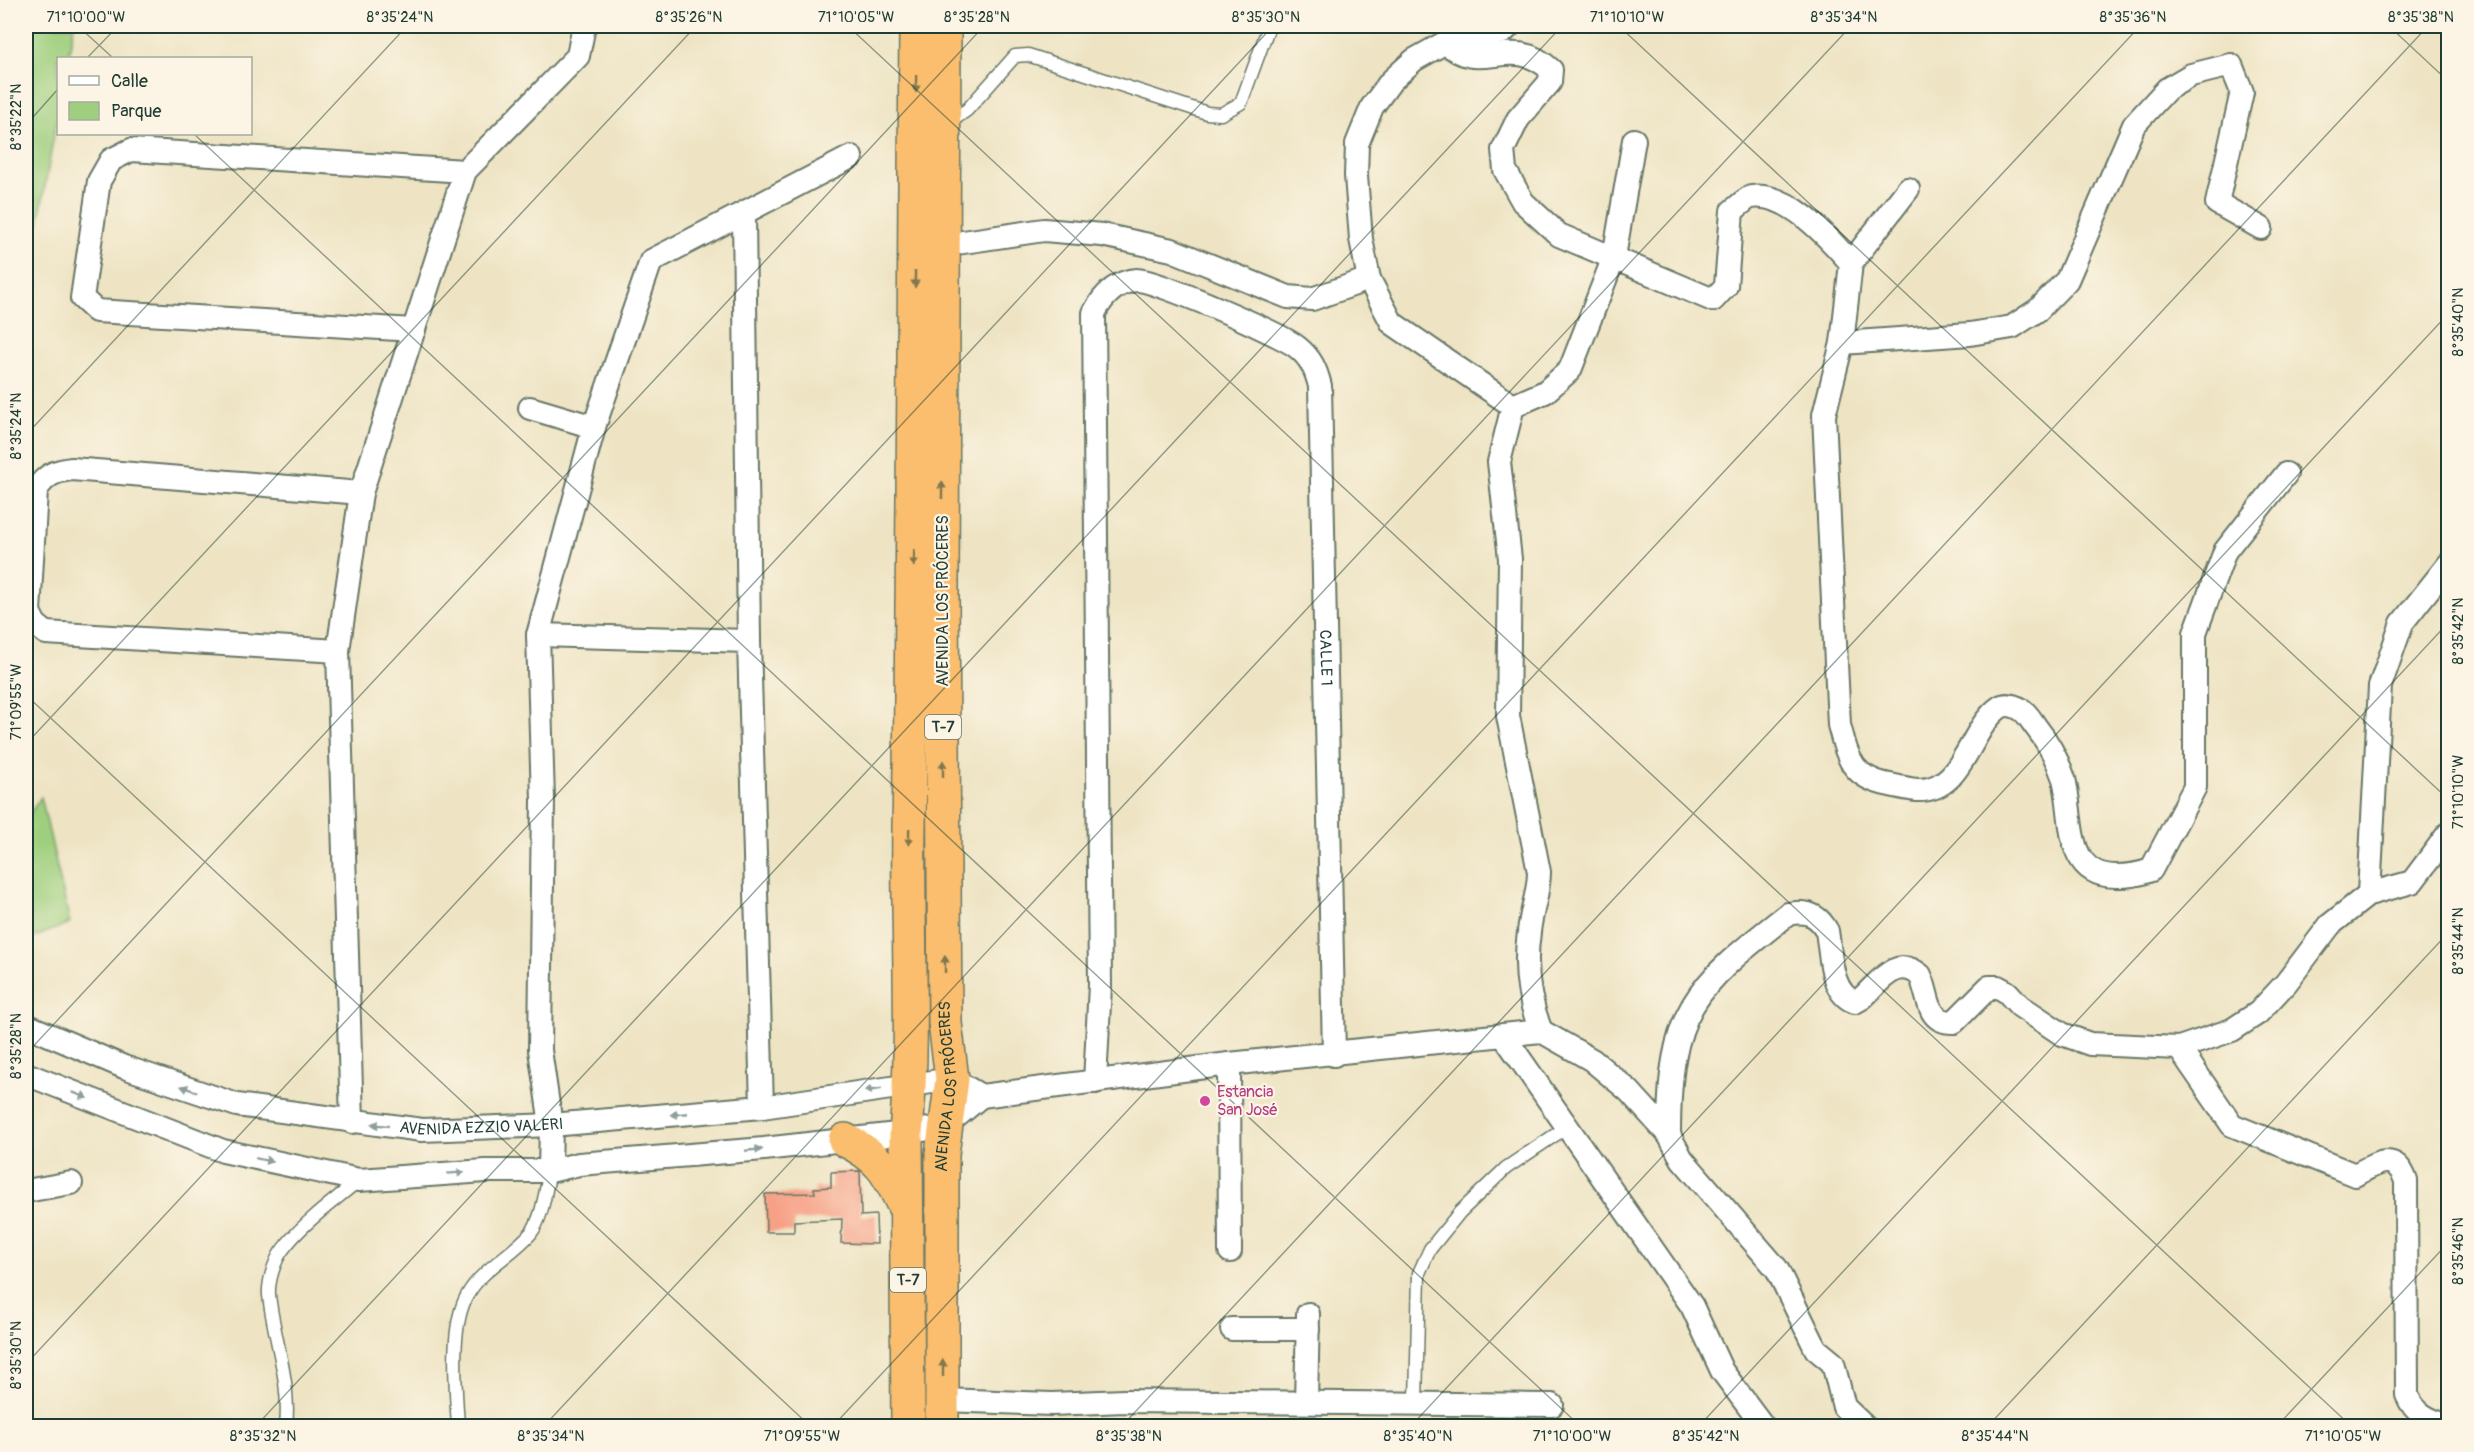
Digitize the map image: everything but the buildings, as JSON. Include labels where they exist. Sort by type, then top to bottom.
[{"type":"highway","name":"AVENIDA LOS PRÓCERES","points":[[908,1426],[906,1133],[910,1085],[908,864],[914,512],[916,26]]},
{"type":"highway","name":"AVENIDA LOS PRÓCERES","points":[[943,1413],[942,1154],[952,1078],[945,1023],[944,26]]},
{"type":"highway","points":[[845,1140],[877,1159],[886,1170],[908,1215]]},
{"type":"street","points":[[352,1122],[338,651],[361,493],[465,171],[578,56],[584,26]]},
{"type":"street","points":[[1509,26],[1503,32],[1446,42],[1413,60],[1391,81],[1372,107],[1357,144],[1361,239],[1369,279],[1392,323],[1513,406]]},
{"type":"street","points":[[1446,42],[1456,52],[1466,56],[1510,52],[1532,55],[1551,70],[1550,82],[1518,119],[1503,150],[1504,170],[1524,202],[1559,235],[1593,251],[1614,257],[1670,284],[1713,300],[1726,286],[1732,211],[1749,198],[1769,197],[1818,227],[1851,262]]},
{"type":"street","points":[[1842,343],[1970,334],[2002,329],[2012,327],[2038,310],[2067,280],[2134,125],[2167,89],[2191,75],[2231,65],[2242,92],[2217,203],[2261,228]]},
{"type":"street","points":[[1513,406],[1545,393],[1570,370],[1614,257],[1634,140]]},
{"type":"street","points":[[414,330],[96,311],[82,298],[99,181],[111,160],[131,150],[465,171]]},
{"type":"street","points":[[549,1171],[551,1125],[540,1050],[543,800],[538,634],[594,427],[651,261],[744,215],[851,157]]},
{"type":"street","points":[[1908,189],[1851,262],[1842,343],[1824,415],[1839,725],[1848,761],[1863,776],[1885,784],[1919,790],[1945,781],[1964,761],[1982,726],[2001,706],[2011,705],[2024,711],[2047,741],[2063,779],[2073,839],[2083,864],[2100,875],[2135,876],[2151,870],[2195,787],[2195,633],[2224,551],[2286,474]]},
{"type":"street","points":[[744,215],[749,640],[762,1107]]},
{"type":"street","points":[[943,245],[1044,230],[1102,235],[1172,250],[1277,293],[1312,299],[1369,279]]},
{"type":"street","name":"CALLE 1","points":[[1095,1082],[1100,986],[1095,313],[1102,298],[1120,285],[1138,279],[1228,312],[1297,347],[1314,364],[1320,386],[1334,1054]]},
{"type":"street","points":[[1513,406],[1498,462],[1510,559],[1508,716],[1539,872],[1529,931],[1526,972],[1532,1009],[1541,1031]]},
{"type":"street","points":[[530,408],[594,427]]},
{"type":"street","points":[[338,651],[46,633],[35,624],[29,612],[36,490],[46,476],[58,470],[72,469],[361,493]]},
{"type":"street","points":[[2369,894],[2380,686],[2402,623],[2448,565]]},
{"type":"street","points":[[538,634],[749,640]]},
{"type":"street","points":[[1669,1135],[1669,1096],[1675,1046],[1684,1019],[1699,995],[1725,965],[1788,914],[1800,911],[1811,914],[1822,922],[1827,931],[1838,990],[1846,999],[1855,1002],[1862,999],[1897,967],[1905,966],[1920,975],[1931,1012],[1937,1019],[1944,1022],[1954,1022],[1989,987],[1998,987],[2007,992],[2020,1006],[2062,1034],[2090,1044],[2179,1048],[2232,1030],[2258,1013],[2286,983],[2330,925],[2369,894],[2412,882],[2448,834]]},
{"type":"street","name":"AVENIDA EZZIO VALERI","points":[[26,1025],[124,1067],[237,1105],[422,1130],[551,1125],[762,1107],[952,1078]]},
{"type":"street","points":[[26,1074],[223,1150],[358,1180],[484,1171],[549,1171],[579,1164],[906,1133],[945,1126],[981,1096],[1229,1064],[1541,1031],[1592,1060],[1629,1090],[1669,1135],[1682,1159],[1777,1269],[1816,1348],[1833,1363],[1844,1407],[1864,1426]]},
{"type":"street","points":[[1504,1036],[1692,1306],[1722,1371],[1763,1426]]},
{"type":"street","points":[[2179,1048],[2232,1125],[2355,1174],[2382,1162],[2391,1162],[2400,1169],[2406,1181],[2407,1395],[2411,1405],[2420,1415],[2448,1425]]},
{"type":"street","points":[[1229,1064],[1230,1251]]},
{"type":"street","points":[[952,1078],[981,1096]]},
{"type":"street","points":[[26,1191],[71,1183]]},
{"type":"street","points":[[1232,1329],[1308,1321],[1306,1402]]},
{"type":"street","points":[[943,1413],[1124,1401],[1552,1405]]},
{"type":"lane","points":[[943,120],[957,117],[967,110],[1015,56],[1028,55],[1207,113],[1221,114],[1241,104],[1269,26]]},
{"type":"lane","points":[[1416,1403],[1419,1273],[1431,1250],[1460,1212],[1506,1168],[1567,1127]]},
{"type":"lane","points":[[458,1426],[457,1336],[467,1294],[479,1279],[532,1232],[539,1216],[549,1171]]},
{"type":"lane","points":[[286,1426],[287,1389],[269,1294],[272,1272],[281,1252],[303,1228],[358,1180]]},
{"type":"green space","points":[[26,26],[74,26],[68,57],[57,57],[57,117],[26,296]]},
{"type":"green space","points":[[41,797],[70,923],[26,941],[26,819]]},
{"type":"place","name":"Estancia San José","points":[[1205,1101]]}]
